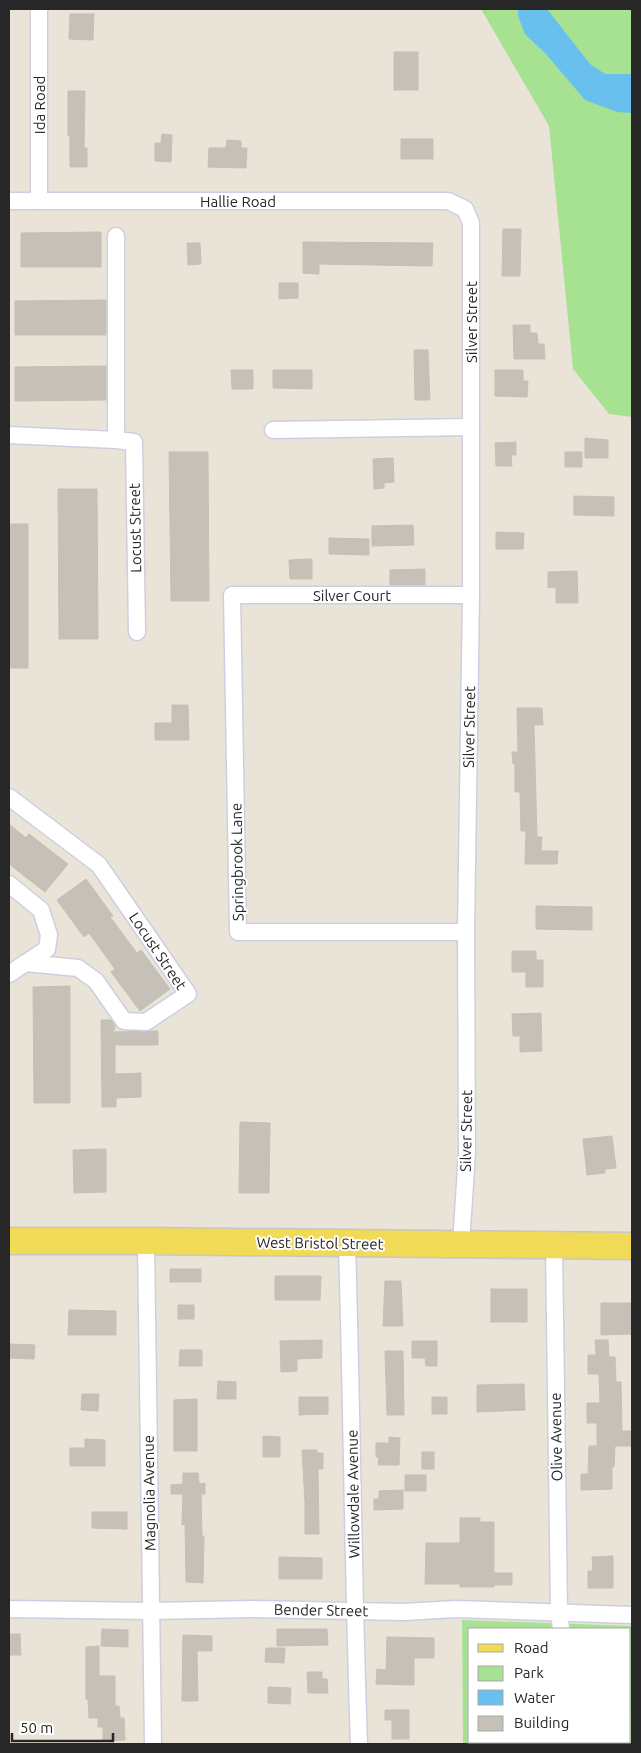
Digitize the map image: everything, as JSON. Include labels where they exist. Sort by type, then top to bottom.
[{"type":"main road","name":"West Bristol Street","points":[[9,1241],[629,1246]]},
{"type":"street","name":"Ida Road","points":[[39,9],[39,201]]},
{"type":"street","name":"Hallie Road","points":[[9,201],[448,201],[465,209]]},
{"type":"street","name":"Silver Street","points":[[462,1245],[467,1152],[466,932],[471,595],[471,223],[465,209]]},
{"type":"street","points":[[116,236],[116,440]]},
{"type":"street","points":[[273,430],[471,427]]},
{"type":"street","name":"Locust Street","points":[[9,434],[134,442],[137,632]]},
{"type":"street","name":"Silver Court","points":[[232,595],[471,595]]},
{"type":"street","name":"Springbrook Lane","points":[[232,595],[238,932],[466,932]]},
{"type":"street","name":"Locust Street","points":[[9,797],[99,865],[188,994],[146,1022],[124,1021],[96,981],[78,968],[25,963]]},
{"type":"street","points":[[9,884],[41,910],[49,935],[47,949],[9,974]]},
{"type":"street","name":"Magnolia Avenue","points":[[146,1241],[153,1744]]},
{"type":"street","name":"Willowdale Avenue","points":[[347,1244],[352,1424],[354,1610],[359,1744]]},
{"type":"street","name":"Olive Avenue","points":[[554,1246],[559,1611],[561,1628]]},
{"type":"street","name":"Bender Street","points":[[9,1608],[151,1611],[253,1609],[404,1612],[456,1609],[504,1612],[559,1611],[632,1615]]},
{"type":"green space","points":[[481,9],[632,9],[632,417],[609,414],[573,369],[549,126]]},
{"type":"green space","points":[[462,1620],[632,1626],[632,1744],[463,1744]]},
{"type":"green space","points":[[632,1711],[632,1744],[476,1744],[631,1743]]},
{"type":"water","points":[[518,9],[547,9],[590,64],[605,74],[632,74],[632,113],[617,112],[585,100],[546,54],[525,34],[518,16]]},
{"type":"building","points":[[70,14],[94,14],[93,40],[69,39]]},
{"type":"building","points":[[394,52],[418,52],[418,90],[394,90]]},
{"type":"building","points":[[68,91],[85,91],[84,148],[87,148],[87,167],[70,167]]},
{"type":"building","points":[[162,134],[172,135],[171,162],[155,161],[155,143],[161,143]]},
{"type":"building","points":[[401,139],[433,139],[433,159],[401,159]]},
{"type":"building","points":[[227,140],[241,141],[241,148],[247,148],[246,168],[208,167],[209,148],[226,148]]},
{"type":"building","points":[[503,229],[521,229],[520,276],[502,276]]},
{"type":"building","points":[[101,232],[101,267],[21,267],[21,233]]},
{"type":"building","points":[[303,242],[433,243],[432,266],[319,264],[319,274],[303,273]]},
{"type":"building","points":[[187,243],[200,243],[201,264],[188,265]]},
{"type":"building","points":[[279,283],[298,283],[298,298],[279,299]]},
{"type":"building","points":[[106,300],[106,335],[15,335],[15,301]]},
{"type":"building","points":[[513,325],[530,325],[530,333],[537,333],[538,344],[544,344],[545,359],[514,359]]},
{"type":"building","points":[[414,350],[428,350],[430,400],[415,400]]},
{"type":"building","points":[[106,366],[106,400],[15,401],[15,367]]},
{"type":"building","points":[[231,370],[253,370],[253,389],[232,389]]},
{"type":"building","points":[[273,370],[312,370],[312,389],[273,388]]},
{"type":"building","points":[[495,370],[523,370],[523,381],[528,381],[527,397],[495,396]]},
{"type":"building","points":[[585,438],[608,440],[608,458],[585,458]]},
{"type":"building","points":[[516,442],[516,455],[511,455],[512,466],[496,466],[495,443]]},
{"type":"building","points":[[169,452],[208,452],[209,601],[171,601]]},
{"type":"building","points":[[565,452],[582,452],[582,467],[565,467]]},
{"type":"building","points":[[393,458],[394,482],[384,483],[384,488],[374,489],[373,459]]},
{"type":"building","points":[[58,489],[97,489],[98,639],[59,639]]},
{"type":"building","points":[[574,496],[614,497],[614,516],[574,515]]},
{"type":"building","points":[[9,524],[28,524],[28,668],[9,668]]},
{"type":"building","points":[[413,525],[414,545],[372,546],[372,526]]},
{"type":"building","points":[[496,532],[524,533],[523,549],[496,549]]},
{"type":"building","points":[[329,538],[369,539],[369,555],[329,554]]},
{"type":"building","points":[[312,559],[312,579],[290,579],[289,560]]},
{"type":"building","points":[[425,569],[425,585],[390,585],[390,570]]},
{"type":"building","points":[[577,571],[578,603],[556,603],[556,587],[548,588],[548,572]]},
{"type":"building","points":[[172,705],[188,705],[189,740],[155,740],[155,723],[172,723]]},
{"type":"building","points":[[517,708],[542,708],[543,725],[534,725],[537,837],[542,837],[541,851],[558,851],[557,864],[525,864],[526,831],[521,831],[520,792],[515,792],[515,764],[513,764],[512,752],[518,752]]},
{"type":"building","points":[[9,824],[26,838],[29,834],[68,864],[45,892],[9,864]]},
{"type":"building","points":[[86,879],[113,916],[110,917],[137,953],[141,950],[170,989],[140,1011],[111,972],[115,969],[89,933],[84,937],[57,900]]},
{"type":"building","points":[[536,906],[592,907],[592,930],[536,929]]},
{"type":"building","points":[[512,951],[536,951],[536,960],[543,960],[543,987],[526,987],[526,972],[512,972]]},
{"type":"building","points":[[70,986],[70,1103],[34,1103],[33,987]]},
{"type":"building","points":[[541,1013],[542,1051],[520,1052],[520,1036],[513,1036],[512,1014]]},
{"type":"building","points":[[101,1020],[111,1020],[115,1026],[112,1032],[158,1031],[158,1045],[115,1045],[115,1074],[141,1073],[141,1097],[116,1098],[116,1107],[102,1107]]},
{"type":"building","points":[[240,1122],[270,1123],[269,1193],[239,1193]]},
{"type":"building","points":[[612,1136],[616,1168],[605,1169],[605,1173],[587,1175],[583,1139]]},
{"type":"building","points":[[106,1149],[106,1192],[74,1193],[73,1150]]},
{"type":"building","points":[[170,1269],[201,1269],[201,1282],[170,1282]]},
{"type":"building","points":[[275,1276],[321,1276],[320,1300],[275,1300]]},
{"type":"building","points":[[385,1281],[401,1281],[403,1326],[383,1326]]},
{"type":"building","points":[[491,1289],[527,1289],[527,1322],[491,1322]]},
{"type":"building","points":[[601,1303],[632,1303],[632,1334],[601,1335]]},
{"type":"building","points":[[178,1305],[194,1305],[194,1319],[178,1319]]},
{"type":"building","points":[[69,1310],[116,1311],[116,1335],[68,1335]]},
{"type":"building","points":[[322,1340],[322,1358],[297,1359],[297,1371],[281,1372],[280,1341]]},
{"type":"building","points":[[595,1340],[608,1340],[609,1357],[615,1357],[616,1382],[621,1382],[622,1431],[632,1431],[632,1446],[615,1446],[614,1467],[612,1467],[612,1489],[581,1490],[581,1474],[588,1474],[589,1446],[597,1446],[597,1423],[587,1423],[587,1403],[600,1403],[599,1374],[588,1374],[588,1355],[596,1355]]},
{"type":"building","points":[[412,1341],[437,1341],[437,1366],[426,1366],[425,1358],[412,1358]]},
{"type":"building","points":[[10,1344],[35,1345],[34,1359],[9,1358]]},
{"type":"building","points":[[180,1350],[202,1350],[202,1366],[179,1366]]},
{"type":"building","points":[[385,1351],[403,1351],[404,1415],[387,1415]]},
{"type":"building","points":[[218,1381],[236,1382],[236,1399],[217,1399]]},
{"type":"building","points":[[524,1384],[525,1410],[477,1412],[477,1385]]},
{"type":"building","points":[[82,1394],[99,1394],[98,1411],[81,1410]]},
{"type":"building","points":[[299,1397],[328,1397],[328,1414],[299,1415]]},
{"type":"building","points":[[432,1397],[447,1397],[447,1414],[432,1414]]},
{"type":"building","points":[[197,1399],[197,1451],[174,1451],[174,1400]]},
{"type":"building","points":[[263,1436],[280,1437],[280,1457],[263,1457]]},
{"type":"building","points":[[389,1437],[400,1438],[399,1465],[378,1465],[379,1457],[376,1457],[376,1443],[389,1443]]},
{"type":"building","points":[[85,1439],[105,1440],[105,1466],[70,1466],[70,1448],[85,1448]]},
{"type":"building","points":[[302,1450],[317,1450],[317,1453],[323,1453],[323,1469],[318,1469],[319,1534],[305,1534]]},
{"type":"building","points":[[422,1452],[434,1452],[434,1469],[422,1469]]},
{"type":"building","points":[[183,1473],[198,1473],[199,1484],[205,1483],[205,1494],[201,1494],[202,1536],[204,1536],[203,1583],[186,1582],[185,1524],[182,1525],[183,1494],[171,1494],[171,1485],[183,1484]]},
{"type":"building","points":[[405,1475],[426,1475],[426,1491],[405,1491]]},
{"type":"building","points":[[403,1490],[403,1509],[374,1510],[374,1499],[379,1499],[379,1491]]},
{"type":"building","points":[[92,1512],[127,1512],[127,1529],[92,1528]]},
{"type":"building","points":[[460,1518],[480,1518],[480,1522],[494,1522],[494,1573],[512,1573],[512,1585],[460,1587],[460,1584],[425,1584],[426,1543],[460,1543]]},
{"type":"building","points":[[613,1556],[613,1588],[588,1588],[588,1571],[593,1571],[592,1557]]},
{"type":"building","points":[[279,1557],[322,1558],[322,1579],[279,1579]]},
{"type":"building","points":[[102,1629],[128,1630],[128,1647],[101,1646]]},
{"type":"building","points":[[277,1629],[327,1629],[328,1645],[277,1646]]},
{"type":"building","points":[[9,1634],[20,1634],[21,1655],[9,1655]]},
{"type":"building","points":[[183,1635],[212,1636],[212,1651],[197,1651],[198,1701],[182,1701]]},
{"type":"building","points":[[387,1637],[434,1638],[434,1658],[414,1658],[414,1685],[376,1684],[377,1669],[386,1670]]},
{"type":"building","points":[[99,1646],[99,1676],[115,1676],[115,1706],[119,1706],[120,1718],[124,1718],[125,1740],[103,1741],[103,1727],[98,1727],[98,1718],[89,1718],[88,1699],[86,1699],[86,1647]]},
{"type":"building","points":[[266,1648],[285,1648],[284,1663],[265,1662]]},
{"type":"building","points":[[307,1672],[322,1672],[322,1679],[327,1679],[328,1693],[308,1693]]},
{"type":"building","points":[[268,1687],[291,1688],[290,1704],[268,1703]]},
{"type":"building","points":[[385,1710],[409,1710],[409,1739],[392,1739],[392,1720],[385,1720]]}]
